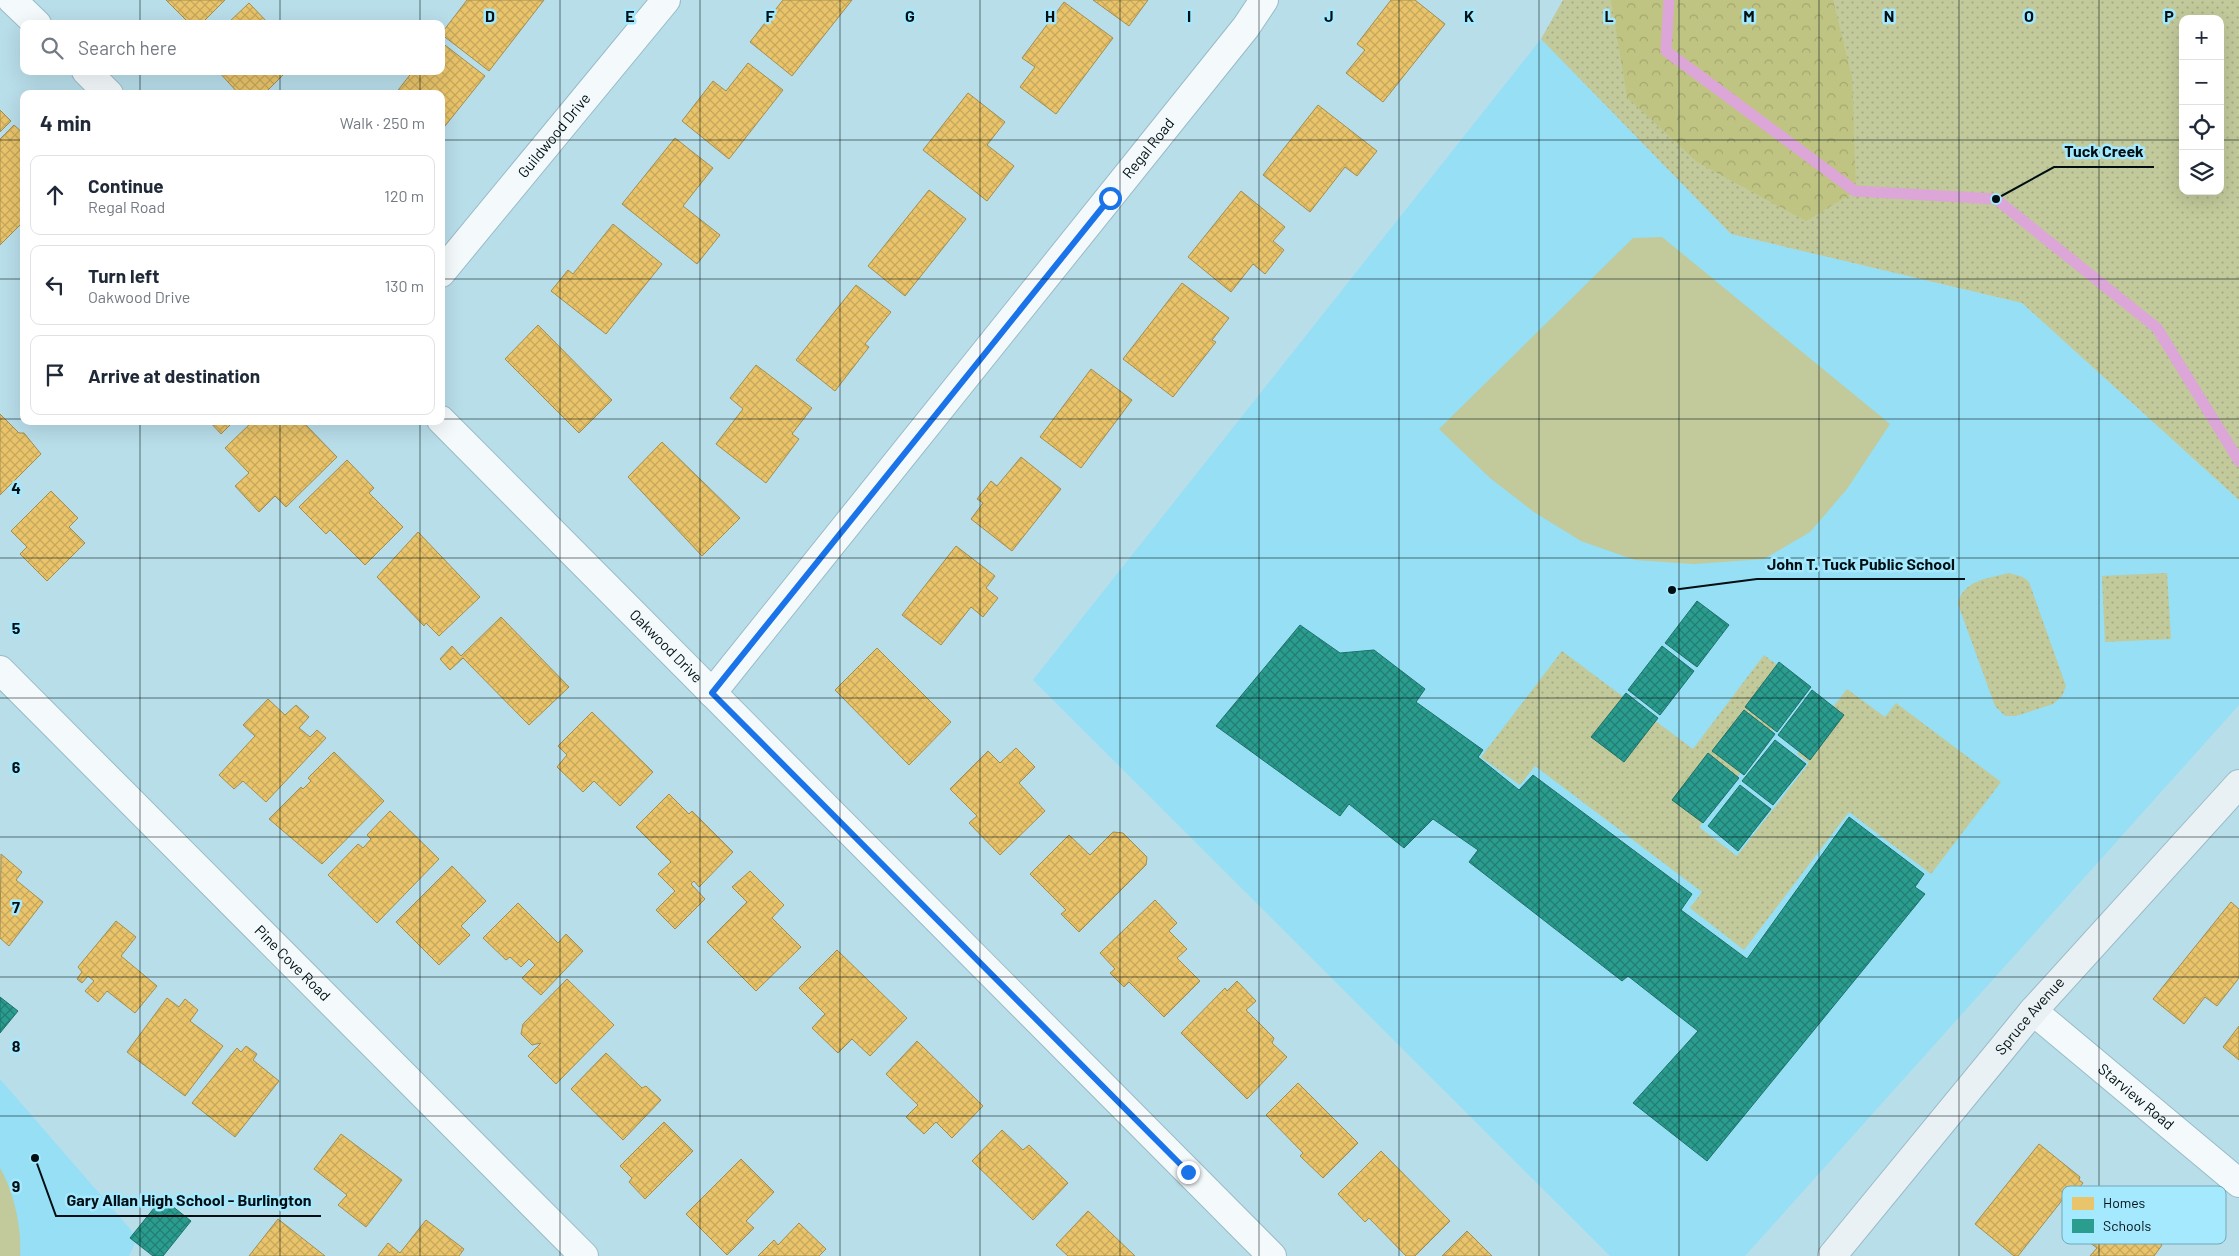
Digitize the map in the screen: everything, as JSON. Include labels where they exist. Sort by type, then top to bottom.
[{"type":"street","points":[[12,0],[33,20]]},
{"type":"street","name":"Guildwood Drive","points":[[445,267],[666,0]]},
{"type":"street","name":"Regal Road","points":[[712,693],[1246,27],[1264,0]]},
{"type":"street","points":[[90,75],[105,90]]},
{"type":"street","name":"Oakwood Drive","points":[[445,424],[1272,1256]]},
{"type":"street","name":"Pine Cove Road","points":[[0,670],[584,1256]]},
{"type":"street","name":"Spruce Avenue","points":[[1832,1256],[2033,1011],[2239,784]]},
{"type":"street","name":"Starview Road","points":[[2033,1011],[2239,1183]]},
{"type":"shaded area","points":[[1541,39],[1731,234],[2022,303],[2239,500],[2239,705],[1745,1256],[1610,1256],[1033,680]]},
{"type":"shaded area","points":[[0,1079],[138,1238],[129,1256],[0,1256]]},
{"type":"green space","points":[[1563,0],[2239,0],[2239,500],[2022,303],[1731,234],[1541,39]]},
{"type":"green space","points":[[1611,0],[1833,0],[1852,77],[1856,191],[1806,221],[1697,162],[1627,97]]},
{"type":"green space","points":[[1662,237],[1890,424],[1847,489],[1810,532],[1764,559],[1694,564],[1635,560],[1581,541],[1534,512],[1490,478],[1439,429],[1633,238]]},
{"type":"green space","points":[[2009,573],[2023,577],[2029,582],[2066,686],[2062,696],[2053,704],[2016,716],[2005,716],[1995,706],[1958,604],[1965,590],[1971,585],[1985,579]]},
{"type":"green space","points":[[2167,573],[2171,639],[2105,642],[2102,576]]},
{"type":"green space","points":[[1562,651],[1693,749],[1764,655],[1806,687],[1699,827],[1737,856],[1809,763],[1797,754],[1847,689],[1885,717],[1896,703],[2001,782],[1931,874],[1849,812],[1744,950],[1690,908],[1702,892],[1535,766],[1520,785],[1481,757]]},
{"type":"green space","points":[[0,1168],[16,1210],[20,1234],[20,1256],[0,1256]]},
{"type":"building: Homes","points":[[166,0],[225,0],[205,20],[186,20]]},
{"type":"building: Homes","points":[[467,0],[544,0],[489,71],[445,37],[445,29]]},
{"type":"building: Homes","points":[[783,0],[852,0],[792,76],[750,42]]},
{"type":"building: Homes","points":[[1093,0],[1148,0],[1129,26]]},
{"type":"building: Homes","points":[[1391,0],[1415,0],[1445,24],[1383,102],[1346,73],[1365,50],[1357,44]]},
{"type":"building: Homes","points":[[1064,2],[1113,38],[1056,114],[1020,87],[1035,67],[1022,58]]},
{"type":"building: Homes","points":[[249,3],[265,20],[231,20]]},
{"type":"building: Homes","points":[[445,45],[485,76],[445,126],[445,90],[398,90],[410,75],[445,75]]},
{"type":"building: Homes","points":[[748,63],[783,90],[729,159],[682,121],[713,81],[726,91]]},
{"type":"building: Homes","points":[[222,75],[283,75],[268,90],[235,90]]},
{"type":"building: Homes","points":[[968,93],[1005,122],[987,145],[1014,166],[987,201],[923,150]]},
{"type":"building: Homes","points":[[1318,105],[1377,151],[1357,176],[1345,167],[1310,212],[1263,175]]},
{"type":"building: Homes","points":[[0,110],[11,121],[0,132]]},
{"type":"building: Homes","points":[[14,125],[20,130],[20,225],[0,245],[0,139]]},
{"type":"building: Homes","points":[[675,138],[713,168],[683,206],[720,235],[697,264],[622,204]]},
{"type":"building: Homes","points":[[929,190],[966,219],[905,296],[868,266]]},
{"type":"building: Homes","points":[[1241,191],[1285,227],[1273,241],[1284,250],[1265,274],[1253,264],[1231,292],[1188,257]]},
{"type":"building: Homes","points":[[613,224],[662,264],[606,334],[551,291],[568,270],[573,274]]},
{"type":"building: Homes","points":[[1182,283],[1229,318],[1212,340],[1216,342],[1173,397],[1123,359]]},
{"type":"building: Homes","points":[[856,285],[891,312],[865,344],[869,347],[835,391],[796,360]]},
{"type":"building: Homes","points":[[538,325],[612,400],[579,433],[505,359]]},
{"type":"building: Homes","points":[[756,365],[812,408],[792,434],[799,439],[766,483],[716,444],[743,409],[730,398]]},
{"type":"building: Homes","points":[[1091,369],[1132,400],[1081,468],[1040,437]]},
{"type":"building: Homes","points":[[0,414],[19,433],[24,433],[41,454],[0,495]]},
{"type":"building: Homes","points":[[213,425],[230,425],[221,434]]},
{"type":"building: Homes","points":[[249,425],[306,425],[337,457],[286,507],[275,496],[259,512],[235,486],[249,473],[225,448]]},
{"type":"building: Homes","points":[[662,442],[740,518],[702,556],[628,477]]},
{"type":"building: Homes","points":[[1021,457],[1061,489],[1012,551],[971,519],[983,503],[977,499],[991,481],[997,486]]},
{"type":"building: Homes","points":[[347,460],[374,488],[369,493],[403,527],[365,565],[330,530],[326,534],[299,507]]},
{"type":"building: Homes","points":[[51,491],[78,518],[69,527],[85,543],[47,581],[20,554],[27,547],[11,531]]},
{"type":"building: Homes","points":[[418,532],[480,597],[439,636],[426,623],[424,626],[377,577]]},
{"type":"building: Homes","points":[[956,546],[995,576],[986,588],[998,598],[983,617],[971,607],[941,645],[902,615]]},
{"type":"building: Homes","points":[[501,617],[569,687],[529,725],[463,658],[450,670],[440,659],[452,646],[461,656]]},
{"type":"building: Homes","points":[[877,648],[951,722],[909,765],[835,690]]},
{"type":"building: Homes","points":[[268,699],[285,715],[296,705],[309,717],[299,728],[310,737],[317,730],[326,738],[266,802],[243,781],[234,789],[219,775],[255,736],[243,725]]},
{"type":"building: Homes","points":[[592,712],[653,772],[620,806],[594,781],[583,792],[557,767],[567,755],[558,746]]},
{"type":"building: Homes","points":[[1016,748],[1035,767],[1019,783],[1045,811],[1000,855],[969,823],[977,816],[950,789],[988,751],[1000,763]]},
{"type":"building: Homes","points":[[334,752],[384,801],[322,864],[269,819],[301,787],[303,789],[311,781],[308,778]]},
{"type":"building: Homes","points":[[669,794],[689,814],[692,811],[733,852],[699,887],[694,881],[691,884],[705,899],[675,929],[656,910],[675,891],[658,874],[671,862],[636,827]]},
{"type":"building: Homes","points":[[390,811],[439,859],[377,923],[328,875],[358,844],[363,848],[371,839],[367,835]]},
{"type":"building: Homes","points":[[1113,832],[1123,833],[1147,857],[1146,865],[1079,932],[1061,914],[1066,910],[1030,874],[1069,835],[1090,855]]},
{"type":"building: Homes","points":[[1,854],[22,872],[16,880],[43,902],[9,946],[0,938]]},
{"type":"building: Homes","points":[[452,866],[486,901],[461,926],[470,935],[439,965],[396,922]]},
{"type":"building: Homes","points":[[750,871],[784,905],[772,918],[801,947],[756,991],[707,942],[747,902],[732,887]]},
{"type":"building: Homes","points":[[1155,900],[1177,923],[1169,931],[1187,949],[1177,958],[1200,981],[1164,1017],[1129,982],[1124,987],[1110,973],[1115,969],[1100,953]]},
{"type":"building: Homes","points":[[2231,902],[2239,909],[2239,978],[2217,1006],[2205,997],[2184,1024],[2153,999]]},
{"type":"building: Homes","points":[[518,903],[558,943],[566,934],[583,951],[541,995],[522,978],[535,965],[529,959],[521,967],[510,957],[506,960],[483,938]]},
{"type":"building: Homes","points":[[116,921],[136,937],[121,956],[157,986],[135,1013],[107,991],[98,1002],[85,991],[94,981],[88,976],[82,983],[77,979],[82,972],[78,967]]},
{"type":"building: Homes","points":[[837,950],[907,1018],[870,1056],[852,1039],[838,1053],[812,1028],[825,1014],[799,988]]},
{"type":"building: Homes","points":[[567,979],[614,1025],[556,1084],[528,1056],[541,1043],[532,1045],[521,1034],[523,1024]]},
{"type":"building: Homes","points":[[1237,981],[1256,1001],[1246,1010],[1274,1038],[1272,1043],[1287,1057],[1247,1099],[1181,1033],[1225,988],[1227,991]]},
{"type":"building: Homes","points":[[167,998],[179,1007],[185,999],[198,1010],[190,1021],[223,1046],[185,1096],[127,1052]]},
{"type":"building: Homes","points":[[2239,1026],[2239,1060],[2223,1047]]},
{"type":"building: Homes","points":[[917,1041],[983,1106],[952,1138],[936,1122],[924,1134],[906,1117],[918,1105],[886,1074]]},
{"type":"building: Homes","points":[[246,1046],[257,1054],[253,1060],[279,1081],[235,1137],[192,1103],[237,1048],[241,1052]]},
{"type":"building: Homes","points":[[606,1053],[642,1088],[646,1086],[661,1100],[623,1140],[571,1089]]},
{"type":"building: Homes","points":[[1298,1083],[1358,1143],[1323,1178],[1300,1156],[1303,1153],[1266,1115]]},
{"type":"building: Homes","points":[[664,1122],[693,1151],[645,1199],[629,1182],[632,1178],[620,1166]]},
{"type":"building: Homes","points":[[1002,1130],[1023,1150],[1029,1145],[1068,1183],[1033,1220],[972,1161]]},
{"type":"building: Homes","points":[[341,1134],[402,1180],[366,1227],[338,1205],[347,1195],[314,1169]]},
{"type":"building: Homes","points":[[2039,1144],[2080,1177],[2079,1180],[2083,1183],[2081,1186],[2062,1186],[2062,1200],[2018,1256],[2014,1256],[1975,1224]]},
{"type":"building: Homes","points":[[1381,1151],[1450,1221],[1415,1256],[1406,1256],[1369,1218],[1365,1222],[1338,1194]]},
{"type":"building: Homes","points":[[741,1159],[774,1192],[746,1221],[754,1228],[727,1255],[686,1214]]},
{"type":"building: Homes","points":[[1088,1211],[1135,1256],[1068,1256],[1056,1245]]},
{"type":"building: Homes","points":[[278,1219],[325,1256],[249,1256]]},
{"type":"building: Homes","points":[[426,1220],[464,1249],[459,1256],[378,1256],[388,1243],[400,1253]]},
{"type":"building: Homes","points":[[799,1223],[826,1249],[819,1256],[758,1256],[774,1240],[778,1245]]},
{"type":"building: Homes","points":[[1467,1231],[1492,1256],[1442,1256]]},
{"type":"building: Homes","points":[[2092,1244],[2162,1245],[2154,1256],[2090,1256],[2097,1248]]},
{"type":"building: Schools","points":[[1697,601],[1729,625],[1697,667],[1665,643]]},
{"type":"building: Schools","points":[[1300,625],[1340,653],[1374,650],[1425,689],[1416,702],[1483,750],[1478,757],[1519,790],[1533,775],[1692,894],[1681,910],[1747,959],[1849,817],[1924,874],[1915,887],[1925,894],[1707,1161],[1633,1103],[1698,1031],[1628,976],[1622,981],[1469,862],[1478,850],[1433,819],[1404,848],[1349,804],[1340,816],[1216,726]]},
{"type":"building: Schools","points":[[1662,646],[1694,671],[1660,715],[1628,690]]},
{"type":"building: Schools","points":[[1779,662],[1811,687],[1777,732],[1745,707]]},
{"type":"building: Schools","points":[[1812,690],[1844,715],[1810,760],[1778,735]]},
{"type":"building: Schools","points":[[1626,693],[1658,718],[1624,762],[1591,737]]},
{"type":"building: Schools","points":[[1744,710],[1775,734],[1744,775],[1712,751]]},
{"type":"building: Schools","points":[[1775,740],[1806,764],[1773,805],[1742,781]]},
{"type":"building: Schools","points":[[1708,753],[1739,778],[1703,823],[1672,800]]},
{"type":"building: Schools","points":[[1740,785],[1771,809],[1738,851],[1708,826]]},
{"type":"building: Schools","points":[[0,997],[18,1011],[0,1033]]},
{"type":"building: Schools","points":[[162,1198],[191,1221],[163,1256],[153,1256],[130,1238]]},
{"type":"waterway","points":[[1669,0],[1666,51],[1855,191],[1996,199],[2157,328],[2239,461]]},
{"type":"place","name":"Tuck Creek","points":[[1996,199]]},
{"type":"place","name":"John T. Tuck Public School","points":[[1672,590]]},
{"type":"place","name":"Gary Allan High School - Burlington","points":[[35,1158]]},
{"type":"route","points":[[1110,198],[712,693],[1188,1172]]}]
